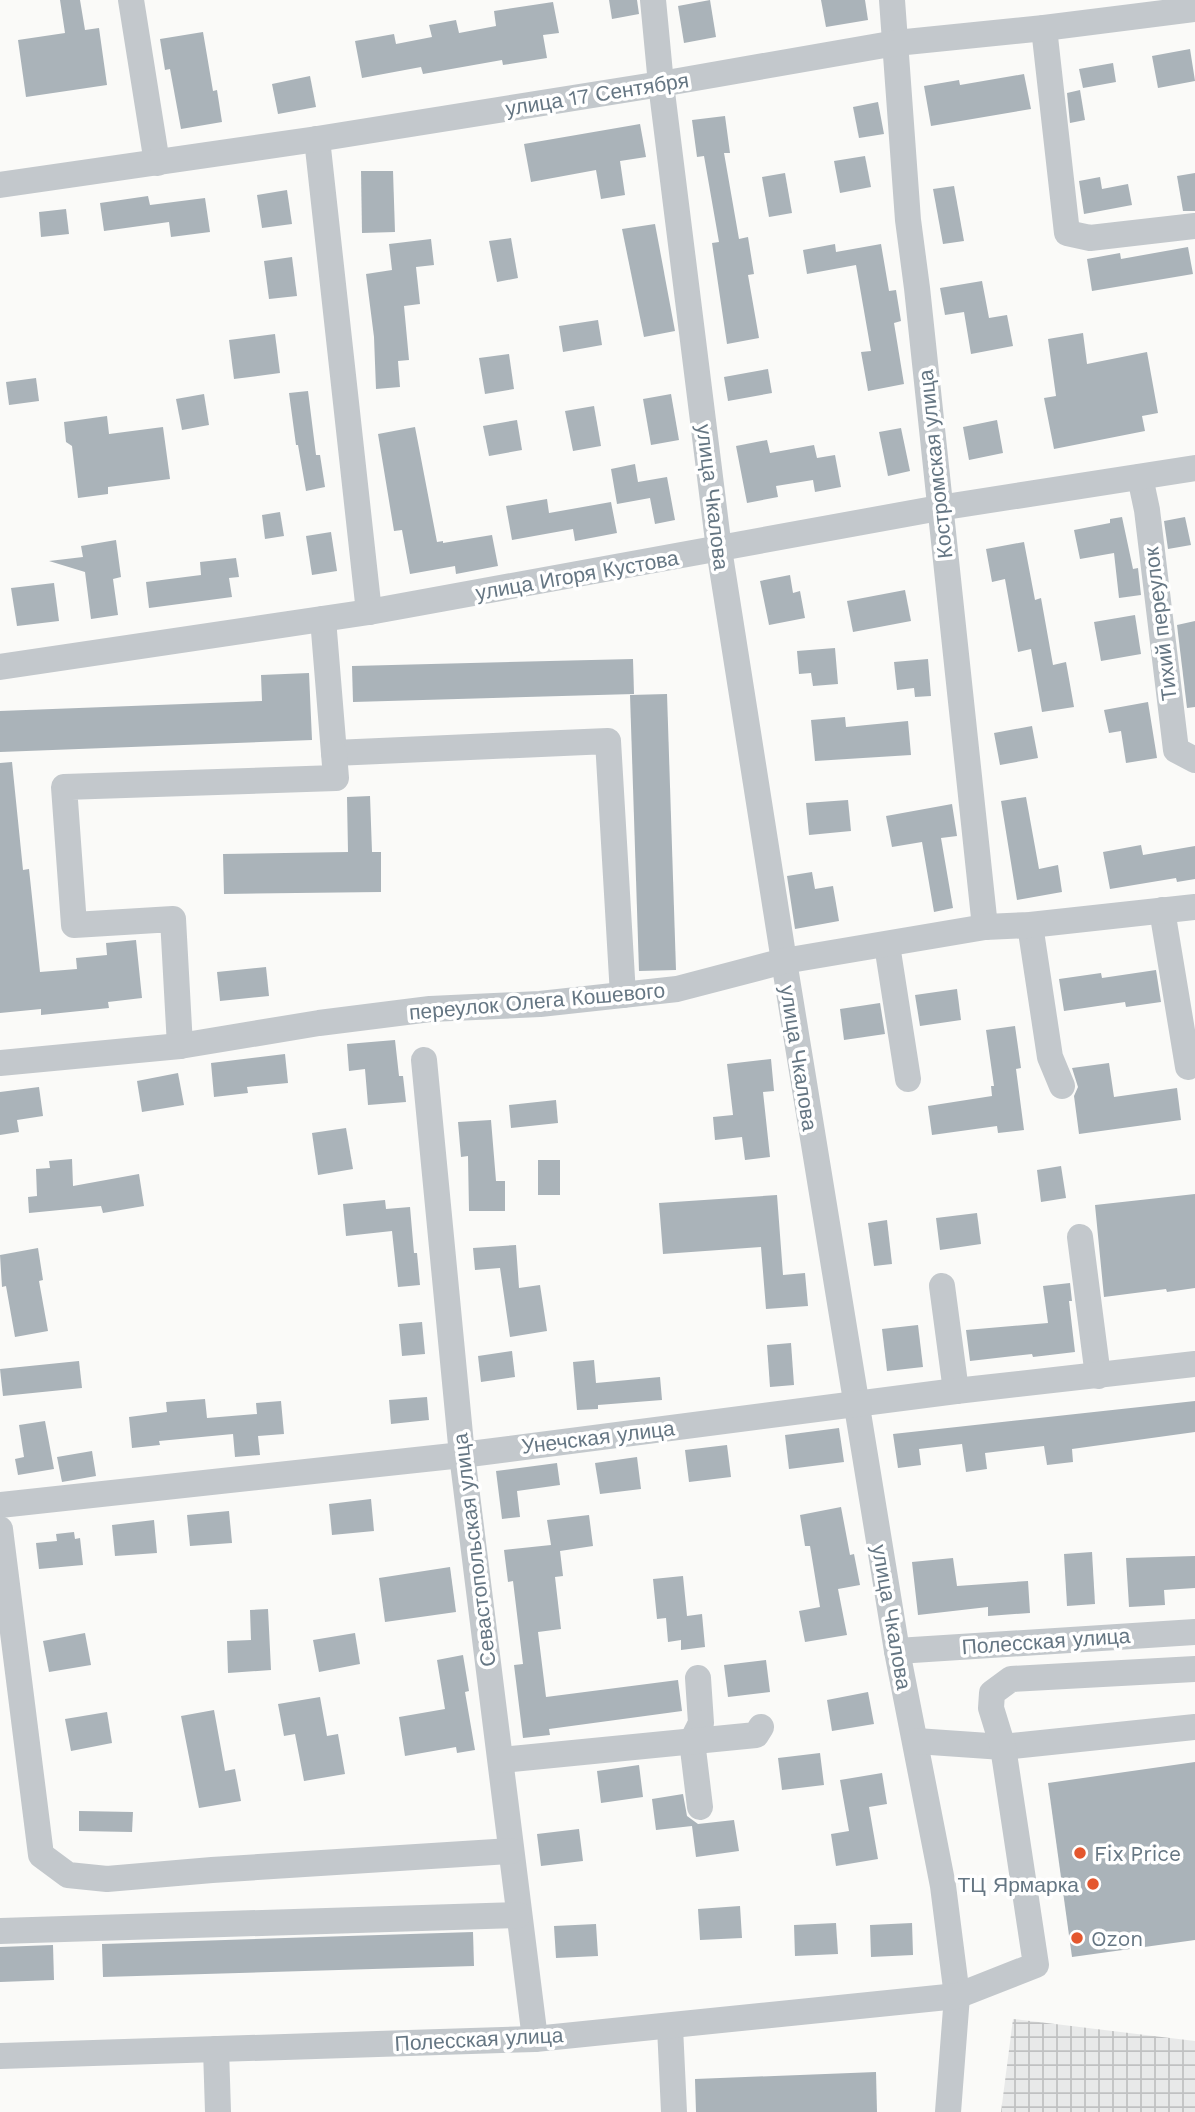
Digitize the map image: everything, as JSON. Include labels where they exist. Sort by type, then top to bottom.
[{"type":"street","points":[[131,0],[157,163]]},
{"type":"street","name":"улица Чкалова","points":[[653,0],[661,85],[719,549],[783,961],[897,1651],[943,1886],[957,1996],[948,2112]]},
{"type":"street","name":"Костромская улица","points":[[892,0],[908,220],[985,927]]},
{"type":"street","name":"улица 17 Сентября","points":[[0,185],[661,85],[896,43],[1195,9]]},
{"type":"street","points":[[1044,28],[1067,233],[1090,238],[1195,226]]},
{"type":"street","points":[[317,139],[369,612]]},
{"type":"street","name":"улица Игоря Кустова","points":[[0,667],[369,612],[939,508],[1195,468]]},
{"type":"street","name":"Тихий переулок","points":[[1140,477],[1147,510],[1176,750],[1195,760]]},
{"type":"street","points":[[180,1046],[173,919],[74,925],[64,787],[336,778],[323,619]]},
{"type":"street","points":[[334,753],[608,741],[623,995]]},
{"type":"street","name":"переулок Олега Кошевого","points":[[0,1063],[180,1046],[319,1023],[429,1009],[540,1004],[677,989],[783,961],[985,927],[1030,925],[1195,906]]},
{"type":"street","points":[[1162,910],[1188,1067]]},
{"type":"street","points":[[1030,925],[1050,1056],[1062,1086]]},
{"type":"street","points":[[887,944],[908,1079]]},
{"type":"street","name":"Севастопольская улица","points":[[424,1060],[461,1455],[535,2039]]},
{"type":"street","points":[[1080,1237],[1098,1376]]},
{"type":"street","points":[[942,1286],[956,1391]]},
{"type":"street","name":"Унечская улица","points":[[0,1505],[461,1455],[956,1391],[1195,1364]]},
{"type":"street","points":[[0,1529],[41,1854],[68,1875],[107,1879],[511,1851]]},
{"type":"street","name":"Полесская улица","points":[[897,1651],[1195,1632]]},
{"type":"street","points":[[1003,1747],[991,1708],[992,1693],[1011,1678],[1195,1669]]},
{"type":"street","points":[[698,1678],[701,1723],[692,1741],[700,1807]]},
{"type":"street","points":[[501,1760],[756,1735],[761,1727]]},
{"type":"street","points":[[916,1741],[1003,1747],[1195,1727]]},
{"type":"street","name":"Полесская улица","points":[[0,2056],[535,2039],[957,1996],[1036,1965],[1003,1747]]},
{"type":"street","points":[[0,1931],[518,1915]]},
{"type":"street","points":[[670,2026],[674,2112]]},
{"type":"street","points":[[216,2049],[218,2112]]},
{"type":"shaded area","points":[[1013,2019],[1195,2041],[1195,2112],[1001,2112]]},
{"type":"building","points":[[60,0],[80,0],[85,30],[99,28],[107,85],[26,97],[18,40],[65,33]]},
{"type":"building","points":[[609,0],[637,0],[639,14],[612,19]]},
{"type":"building","points":[[710,0],[716,37],[684,43],[678,6]]},
{"type":"building","points":[[821,0],[865,0],[868,20],[826,27]]},
{"type":"building","points":[[553,2],[559,33],[543,35],[547,58],[503,65],[502,60],[423,74],[421,67],[362,78],[355,41],[394,34],[396,44],[432,37],[429,25],[456,20],[459,33],[496,26],[494,11]]},
{"type":"building","points":[[203,32],[213,91],[217,90],[222,122],[181,129],[170,69],[165,70],[160,39]]},
{"type":"building","points":[[1190,49],[1195,81],[1158,88],[1152,56]]},
{"type":"building","points":[[1113,63],[1116,82],[1083,88],[1079,69]]},
{"type":"building","points":[[1024,74],[1031,109],[931,126],[924,86],[959,80],[960,85]]},
{"type":"building","points":[[310,76],[316,107],[278,114],[272,84]]},
{"type":"building","points":[[1080,90],[1085,120],[1070,123],[1067,93]]},
{"type":"building","points":[[878,102],[884,134],[859,138],[853,107]]},
{"type":"building","points":[[725,116],[730,153],[724,153],[739,239],[748,237],[754,274],[748,275],[759,338],[727,344],[712,243],[719,242],[704,156],[697,157],[692,120]]},
{"type":"building","points":[[640,124],[646,157],[620,161],[625,195],[601,199],[596,170],[531,182],[524,144]]},
{"type":"building","points":[[865,156],[871,187],[840,193],[834,161]]},
{"type":"building","points":[[361,171],[393,171],[395,232],[362,233]]},
{"type":"building","points":[[785,173],[792,213],[769,217],[762,177]]},
{"type":"building","points":[[1195,173],[1195,211],[1183,211],[1177,176]]},
{"type":"building","points":[[1100,177],[1102,189],[1128,184],[1132,205],[1084,214],[1079,181]]},
{"type":"building","points":[[954,186],[964,241],[943,244],[933,189]]},
{"type":"building","points":[[287,190],[292,224],[262,228],[257,195]]},
{"type":"building","points":[[148,196],[150,205],[205,198],[210,232],[171,237],[169,222],[104,231],[100,203]]},
{"type":"building","points":[[66,209],[69,234],[41,237],[39,212]]},
{"type":"building","points":[[655,224],[675,331],[644,337],[622,229]]},
{"type":"building","points":[[511,238],[518,278],[497,282],[489,241]]},
{"type":"building","points":[[431,239],[434,265],[416,267],[420,304],[404,306],[409,360],[398,361],[400,387],[376,389],[374,337],[366,274],[392,270],[389,244]]},
{"type":"building","points":[[835,244],[836,252],[881,244],[889,291],[896,290],[901,321],[894,323],[904,384],[868,391],[861,352],[871,351],[856,265],[807,274],[803,250]]},
{"type":"building","points":[[1188,247],[1193,274],[1092,291],[1087,259],[1120,253],[1121,259]]},
{"type":"building","points":[[292,257],[297,296],[269,299],[264,261]]},
{"type":"building","points":[[982,281],[989,318],[1007,315],[1013,346],[971,354],[964,312],[945,315],[940,288]]},
{"type":"building","points":[[598,320],[602,345],[563,352],[559,326]]},
{"type":"building","points":[[1083,333],[1087,364],[1147,352],[1158,413],[1142,416],[1145,431],[1054,449],[1044,398],[1056,396],[1048,339]]},
{"type":"building","points":[[275,334],[280,373],[234,379],[229,340]]},
{"type":"building","points":[[509,354],[514,389],[485,394],[479,358]]},
{"type":"building","points":[[768,369],[772,393],[728,401],[724,377]]},
{"type":"building","points":[[36,378],[39,401],[9,405],[6,382]]},
{"type":"building","points":[[308,391],[316,455],[320,455],[325,487],[306,491],[289,393]]},
{"type":"building","points":[[204,394],[209,425],[182,430],[176,399]]},
{"type":"building","points":[[671,394],[679,440],[651,445],[643,399]]},
{"type":"building","points":[[594,406],[601,446],[573,451],[565,411]]},
{"type":"building","points":[[107,416],[109,434],[163,427],[170,479],[108,487],[108,494],[78,498],[72,446],[66,442],[64,422]]},
{"type":"building","points":[[517,420],[522,450],[489,456],[483,426]]},
{"type":"building","points":[[997,420],[1003,453],[969,460],[963,427]]},
{"type":"building","points":[[415,427],[437,542],[492,535],[498,566],[456,574],[455,566],[410,574],[402,530],[394,531],[378,434]]},
{"type":"building","points":[[901,428],[910,471],[888,476],[879,432]]},
{"type":"building","points":[[767,440],[770,453],[814,445],[817,458],[835,455],[841,487],[815,492],[813,480],[776,486],[778,497],[747,503],[736,446]]},
{"type":"building","points":[[635,464],[638,482],[667,477],[675,520],[655,524],[650,498],[617,504],[611,469]]},
{"type":"building","points":[[547,499],[549,513],[611,502],[617,533],[575,541],[573,529],[512,540],[506,506]]},
{"type":"building","points":[[280,512],[284,536],[265,539],[262,515]]},
{"type":"building","points":[[1122,517],[1133,569],[1138,568],[1141,595],[1119,598],[1114,553],[1080,559],[1074,530],[1110,523],[1110,519]]},
{"type":"building","points":[[1185,517],[1191,545],[1168,549],[1164,521]]},
{"type":"building","points":[[331,532],[337,571],[312,575],[306,536]]},
{"type":"building","points":[[116,540],[121,577],[113,579],[118,615],[91,619],[85,572],[49,561],[83,557],[81,546]]},
{"type":"building","points":[[1024,542],[1035,600],[1041,598],[1053,665],[1066,662],[1074,707],[1042,712],[1031,649],[1018,652],[1005,579],[992,582],[986,549]]},
{"type":"building","points":[[236,558],[239,577],[229,578],[232,597],[149,608],[146,582],[201,575],[200,562]]},
{"type":"building","points":[[790,575],[793,593],[800,591],[805,618],[769,625],[760,581]]},
{"type":"building","points":[[54,583],[59,621],[17,626],[11,588]]},
{"type":"building","points":[[905,590],[911,621],[853,632],[847,601]]},
{"type":"building","points":[[1135,615],[1141,654],[1101,661],[1094,622]]},
{"type":"building","points":[[1195,621],[1195,707],[1187,708],[1177,625]]},
{"type":"building","points":[[835,648],[838,684],[813,686],[811,673],[799,674],[797,651]]},
{"type":"building","points":[[633,659],[634,694],[353,702],[352,666]]},
{"type":"building","points":[[928,659],[931,696],[915,697],[914,688],[897,690],[894,662]]},
{"type":"building","points":[[309,673],[312,740],[0,752],[0,711],[262,701],[261,675]]},
{"type":"building","points":[[667,694],[676,970],[639,971],[630,695]]},
{"type":"building","points":[[1148,702],[1157,758],[1126,763],[1121,731],[1109,733],[1104,710]]},
{"type":"building","points":[[845,717],[846,727],[908,721],[911,755],[815,761],[811,720]]},
{"type":"building","points":[[1032,726],[1038,758],[1000,765],[994,733]]},
{"type":"building","points":[[12,762],[23,870],[29,869],[40,972],[77,969],[76,958],[107,955],[106,943],[136,940],[142,998],[108,1002],[109,1008],[41,1015],[41,1009],[0,1013],[0,763]]},
{"type":"building","points":[[370,796],[372,852],[381,852],[381,892],[224,894],[223,854],[348,852],[347,797]]},
{"type":"building","points":[[1026,797],[1039,869],[1058,865],[1062,892],[1017,900],[1001,801]]},
{"type":"building","points":[[848,800],[851,831],[809,835],[806,803]]},
{"type":"building","points":[[952,804],[957,836],[941,838],[953,908],[934,912],[922,842],[892,847],[886,816]]},
{"type":"building","points":[[1141,845],[1143,855],[1195,846],[1195,879],[1177,882],[1176,878],[1110,889],[1103,852]]},
{"type":"building","points":[[812,872],[815,889],[833,886],[839,921],[795,929],[787,876]]},
{"type":"building","points":[[266,967],[269,996],[220,1001],[217,972]]},
{"type":"building","points":[[1156,970],[1161,1002],[1126,1007],[1125,1002],[1064,1011],[1059,979],[1101,973],[1102,978]]},
{"type":"building","points":[[957,989],[961,1020],[920,1026],[915,995]]},
{"type":"building","points":[[880,1003],[885,1034],[844,1040],[840,1009]]},
{"type":"building","points":[[1015,1026],[1021,1068],[1016,1069],[1024,1130],[998,1133],[997,1126],[932,1135],[928,1106],[992,1096],[991,1086],[994,1086],[986,1030]]},
{"type":"building","points":[[395,1040],[399,1076],[403,1076],[406,1102],[368,1105],[365,1069],[349,1071],[347,1044]]},
{"type":"building","points":[[285,1054],[288,1083],[247,1087],[248,1093],[214,1097],[211,1063]]},
{"type":"building","points":[[771,1059],[774,1091],[763,1092],[770,1157],[745,1160],[742,1137],[715,1140],[713,1117],[733,1115],[727,1064]]},
{"type":"building","points":[[1109,1063],[1114,1097],[1177,1088],[1181,1120],[1079,1134],[1074,1096],[1078,1087],[1072,1068]]},
{"type":"building","points":[[178,1073],[184,1105],[142,1112],[137,1081]]},
{"type":"building","points":[[39,1087],[43,1116],[17,1120],[19,1132],[0,1135],[0,1092]]},
{"type":"building","points":[[556,1100],[558,1123],[511,1128],[509,1105]]},
{"type":"building","points":[[491,1120],[496,1181],[505,1181],[505,1211],[469,1211],[468,1156],[461,1157],[458,1122]]},
{"type":"building","points":[[346,1128],[353,1169],[318,1175],[312,1133]]},
{"type":"building","points":[[72,1159],[73,1186],[139,1174],[144,1206],[103,1213],[101,1206],[29,1213],[28,1197],[37,1196],[36,1169],[50,1168],[49,1161]]},
{"type":"building","points":[[538,1160],[560,1160],[560,1195],[538,1195]]},
{"type":"building","points":[[1061,1166],[1066,1198],[1041,1202],[1037,1170]]},
{"type":"building","points":[[1195,1194],[1195,1288],[1104,1297],[1095,1205]]},
{"type":"building","points":[[777,1195],[783,1275],[805,1273],[808,1306],[766,1309],[761,1247],[663,1254],[659,1203]]},
{"type":"building","points":[[385,1200],[386,1209],[410,1207],[420,1285],[398,1287],[392,1231],[346,1236],[343,1204]]},
{"type":"building","points":[[977,1213],[981,1244],[940,1250],[936,1218]]},
{"type":"building","points":[[887,1220],[892,1264],[874,1266],[868,1223]]},
{"type":"building","points":[[516,1245],[519,1288],[540,1285],[547,1331],[510,1337],[500,1268],[475,1270],[473,1248]]},
{"type":"building","points":[[38,1248],[43,1280],[39,1281],[48,1331],[15,1337],[6,1286],[2,1287],[0,1255]]},
{"type":"building","points":[[1070,1283],[1072,1301],[1069,1301],[1075,1352],[970,1361],[966,1330],[1048,1323],[1043,1286]]},
{"type":"building","points":[[422,1322],[425,1354],[402,1356],[399,1324]]},
{"type":"building","points":[[918,1325],[923,1367],[887,1371],[882,1329]]},
{"type":"building","points":[[791,1343],[794,1385],[770,1387],[767,1345]]},
{"type":"building","points":[[512,1351],[515,1377],[481,1382],[478,1356]]},
{"type":"building","points":[[594,1360],[596,1383],[660,1377],[662,1400],[598,1405],[598,1409],[577,1410],[573,1362]]},
{"type":"building","points":[[79,1361],[82,1388],[3,1396],[0,1369]]},
{"type":"building","points":[[427,1397],[429,1420],[391,1424],[389,1400]]},
{"type":"building","points":[[205,1399],[207,1418],[257,1414],[256,1403],[281,1401],[284,1434],[258,1436],[260,1455],[235,1457],[233,1434],[159,1441],[160,1445],[132,1448],[129,1417],[167,1412],[166,1402]]},
{"type":"building","points":[[1195,1401],[1195,1432],[1072,1449],[1073,1462],[1047,1465],[1044,1446],[985,1453],[987,1469],[966,1472],[962,1444],[919,1449],[921,1465],[898,1468],[893,1434]]},
{"type":"building","points":[[45,1421],[54,1469],[18,1475],[15,1459],[24,1457],[19,1425]]},
{"type":"building","points":[[839,1428],[844,1462],[789,1469],[785,1435]]},
{"type":"building","points":[[727,1445],[731,1477],[689,1482],[685,1450]]},
{"type":"building","points":[[92,1451],[96,1476],[62,1482],[57,1457]]},
{"type":"building","points":[[637,1457],[641,1489],[600,1494],[595,1463]]},
{"type":"building","points":[[557,1463],[560,1485],[517,1491],[520,1517],[502,1519],[496,1471]]},
{"type":"building","points":[[371,1499],[374,1531],[332,1535],[329,1504]]},
{"type":"building","points":[[841,1507],[850,1555],[854,1554],[860,1585],[838,1589],[847,1635],[805,1642],[799,1611],[820,1607],[810,1546],[805,1546],[800,1515]]},
{"type":"building","points":[[229,1511],[232,1543],[190,1546],[187,1515]]},
{"type":"building","points":[[589,1515],[593,1546],[560,1551],[563,1576],[555,1577],[561,1629],[538,1632],[546,1697],[678,1680],[682,1711],[549,1729],[550,1735],[523,1738],[514,1665],[523,1664],[513,1581],[508,1582],[504,1550],[551,1545],[547,1520]]},
{"type":"building","points":[[154,1520],[157,1553],[115,1556],[112,1525]]},
{"type":"building","points":[[74,1532],[75,1539],[80,1538],[83,1565],[39,1569],[36,1543],[57,1541],[56,1534]]},
{"type":"building","points":[[1092,1552],[1095,1604],[1067,1606],[1064,1554]]},
{"type":"building","points":[[1195,1556],[1195,1588],[1164,1590],[1165,1605],[1129,1607],[1126,1558]]},
{"type":"building","points":[[953,1558],[957,1586],[1028,1581],[1030,1613],[988,1616],[988,1607],[918,1615],[912,1562]]},
{"type":"building","points":[[450,1567],[456,1612],[385,1622],[379,1578]]},
{"type":"building","points":[[683,1576],[687,1616],[702,1614],[705,1647],[681,1650],[681,1640],[668,1642],[666,1618],[657,1619],[653,1579]]},
{"type":"building","points":[[268,1609],[271,1670],[228,1673],[227,1641],[251,1640],[250,1610]]},
{"type":"building","points":[[85,1633],[91,1665],[49,1672],[43,1641]]},
{"type":"building","points":[[355,1633],[360,1664],[319,1672],[313,1640]]},
{"type":"building","points":[[463,1655],[469,1691],[465,1692],[475,1750],[457,1753],[456,1747],[405,1756],[399,1717],[445,1709],[437,1660]]},
{"type":"building","points":[[766,1660],[770,1692],[728,1697],[724,1665]]},
{"type":"building","points":[[868,1692],[874,1724],[832,1731],[827,1700]]},
{"type":"building","points":[[320,1697],[327,1736],[338,1734],[345,1774],[304,1781],[295,1734],[284,1736],[278,1704]]},
{"type":"building","points":[[214,1710],[225,1771],[235,1769],[241,1801],[199,1808],[181,1716]]},
{"type":"building","points":[[107,1712],[112,1743],[71,1751],[65,1719]]},
{"type":"building","points":[[820,1753],[824,1785],[782,1790],[778,1758]]},
{"type":"building","points":[[1195,1762],[1195,1940],[1072,1957],[1048,1783]]},
{"type":"building","points":[[639,1765],[643,1797],[601,1803],[597,1771]]},
{"type":"building","points":[[882,1773],[887,1804],[869,1807],[878,1859],[836,1866],[831,1834],[849,1831],[840,1780]]},
{"type":"building","points":[[683,1794],[687,1816],[698,1824],[734,1820],[739,1851],[696,1857],[692,1826],[656,1830],[652,1799]]},
{"type":"building","points":[[79,1811],[133,1812],[132,1832],[79,1831]]},
{"type":"building","points":[[579,1829],[583,1861],[541,1866],[537,1834]]},
{"type":"building","points":[[740,1906],[742,1938],[700,1940],[698,1909]]},
{"type":"building","points":[[836,1923],[838,1954],[795,1956],[794,1925]]},
{"type":"building","points":[[912,1923],[913,1955],[871,1957],[870,1925]]},
{"type":"building","points":[[596,1924],[598,1956],[556,1958],[554,1926]]},
{"type":"building","points":[[473,1932],[474,1966],[103,1977],[102,1944]]},
{"type":"building","points":[[53,1945],[54,1980],[0,1982],[0,1947]]},
{"type":"building","points":[[876,2072],[877,2112],[696,2112],[695,2079]]},
{"type":"place","name":"Fix Price","points":[[1080,1853]]},
{"type":"place","name":"ТЦ Ярмарка","points":[[1093,1884]]},
{"type":"place","name":"Ozon","points":[[1077,1938]]}]
